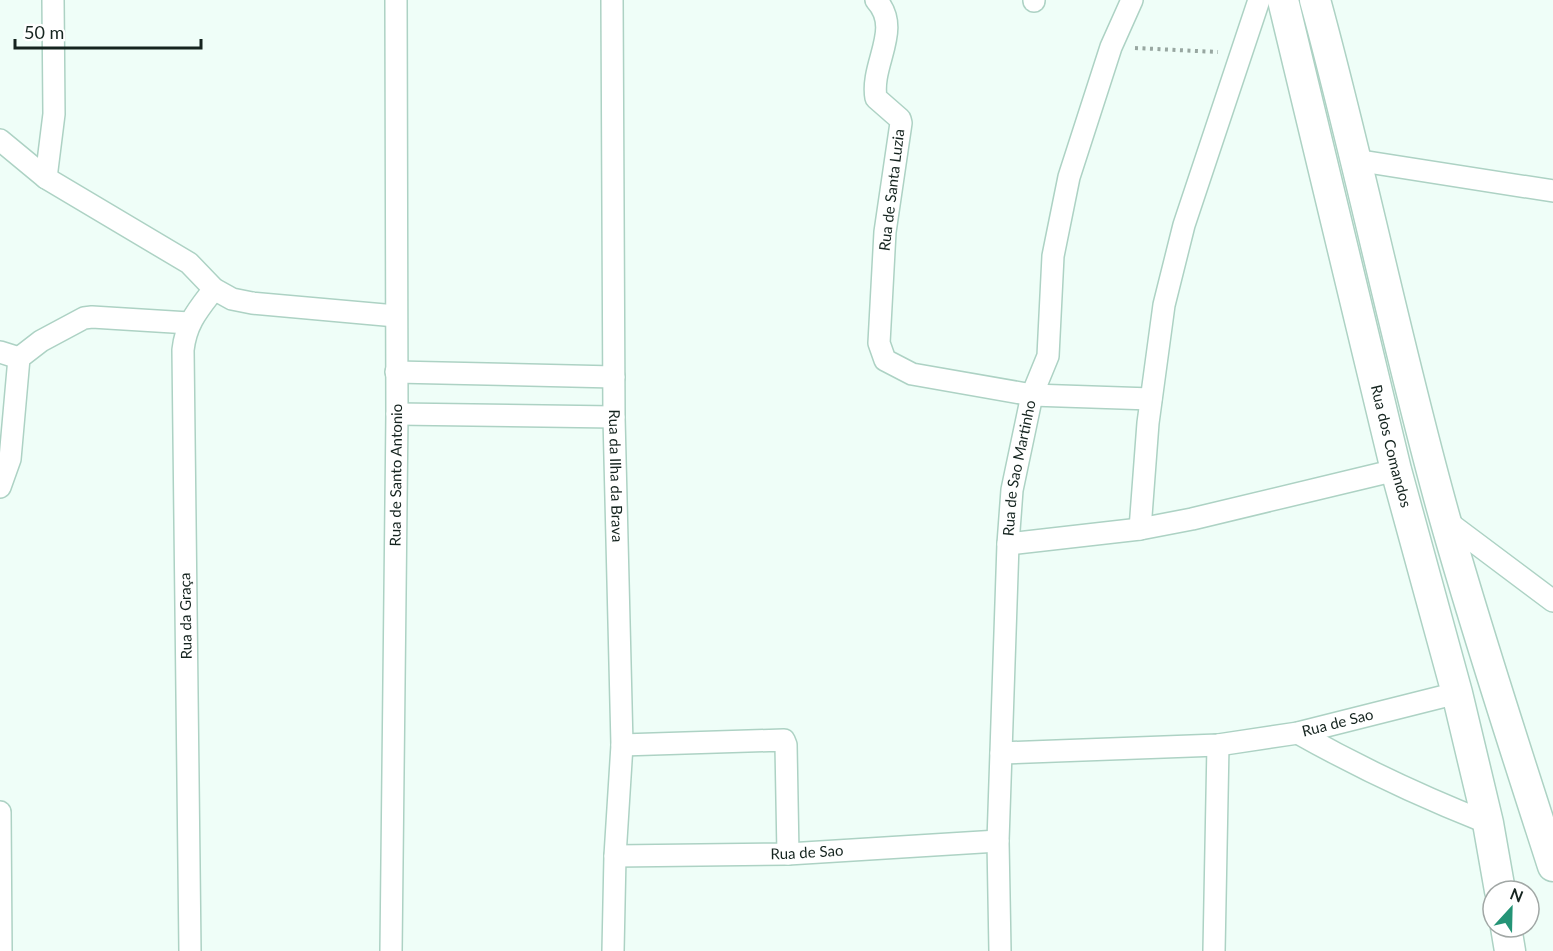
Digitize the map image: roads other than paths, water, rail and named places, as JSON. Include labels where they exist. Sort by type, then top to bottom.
[{"type":"main road","name":"Rua dos Comandos","points":[[1283,0],[1396,470],[1457,693],[1488,823],[1498,879]]},
{"type":"main road","points":[[1315,0],[1445,520],[1553,866]]},
{"type":"street","points":[[46,178],[54,114],[53,0]]},
{"type":"street","name":"Rua de Santo Antonio","points":[[391,951],[397,414],[396,0]]},
{"type":"street","name":"Rua da Ilha da Brava","points":[[612,0],[614,417],[622,745],[615,856],[613,951]]},
{"type":"street","name":"Rua de Santa Luzia","points":[[876,0],[885,12],[888,28],[875,87],[876,98],[900,119],[901,123],[885,232],[879,343],[885,360],[912,374],[1032,395]]},
{"type":"street","name":"Rua de Sao Martinho","points":[[1000,951],[998,842],[1008,544],[1012,490],[1032,395],[1048,356],[1053,256],[1069,177],[1111,47],[1132,0]]},
{"type":"street","points":[[1140,529],[1151,399],[1164,305],[1184,225],[1259,0]]},
{"type":"street","points":[[0,140],[46,178],[189,263],[214,289],[232,299],[252,303],[396,316]]},
{"type":"street","points":[[1354,160],[1553,191]]},
{"type":"street","name":"Rua da Graça","points":[[190,951],[183,362],[185,334],[189,323],[214,289]]},
{"type":"street","points":[[0,487],[9,459],[9,355],[92,316],[189,323]]},
{"type":"street","points":[[396,372],[615,377]]},
{"type":"street","points":[[1032,395],[1151,399]]},
{"type":"street","points":[[397,414],[614,417]]},
{"type":"street","points":[[1008,544],[1140,529],[1192,519],[1396,470]]},
{"type":"street","points":[[1445,520],[1553,601]]},
{"type":"street","name":"Rua de Sao","points":[[1001,753],[1218,745],[1298,733],[1457,693]]},
{"type":"street","points":[[1298,733],[1398,786],[1488,823]]},
{"type":"street","points":[[622,745],[784,740],[786,745],[788,854]]},
{"type":"street","points":[[1214,951],[1218,745]]},
{"type":"street","points":[[0,812],[2,951]]},
{"type":"street","name":"Rua de Sao","points":[[615,856],[788,854],[998,842]]}]
